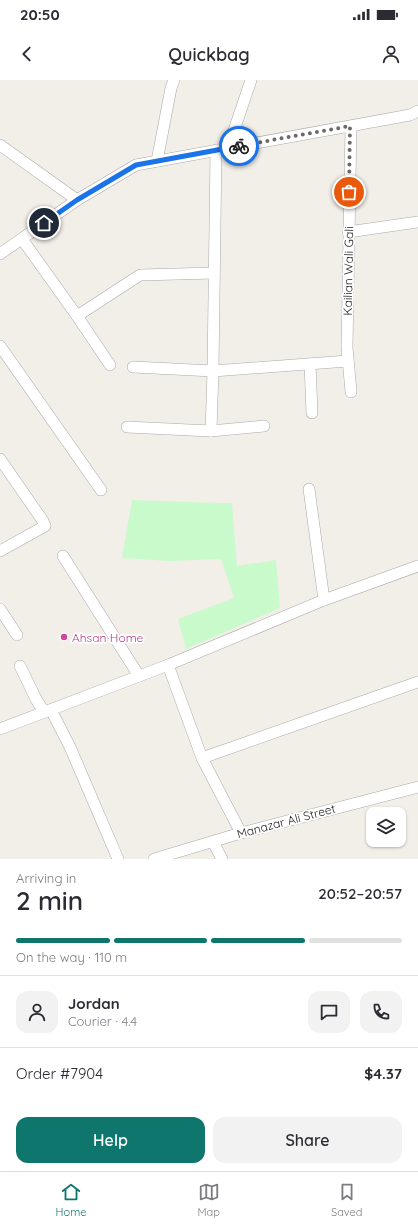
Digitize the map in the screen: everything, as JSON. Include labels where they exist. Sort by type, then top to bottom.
[{"type":"street","points":[[157,161],[171,88],[174,80]]},
{"type":"street","points":[[228,148],[251,80]]},
{"type":"street","points":[[0,254],[77,200],[136,165],[410,115],[418,111]]},
{"type":"street","name":"Kailian Wali Gali","points":[[350,126],[347,347],[351,392]]},
{"type":"street","points":[[0,145],[77,200]]},
{"type":"street","points":[[211,431],[216,150]]},
{"type":"street","points":[[348,232],[418,222]]},
{"type":"street","points":[[22,239],[110,365]]},
{"type":"street","points":[[77,316],[140,275],[214,273]]},
{"type":"street","points":[[0,346],[101,490]]},
{"type":"street","points":[[133,367],[213,371],[348,361]]},
{"type":"street","points":[[310,364],[312,413]]},
{"type":"street","points":[[127,427],[211,431],[264,426]]},
{"type":"street","points":[[0,459],[45,526],[0,550]]},
{"type":"street","points":[[309,489],[324,600]]},
{"type":"street","points":[[63,556],[139,676]]},
{"type":"street","points":[[0,729],[168,665],[324,600],[418,566]]},
{"type":"street","points":[[0,609],[17,635]]},
{"type":"street","points":[[168,665],[202,758],[241,833]]},
{"type":"street","points":[[20,666],[36,699],[47,711],[70,747],[118,859]]},
{"type":"street","points":[[202,758],[418,682]]},
{"type":"street","name":"Manazar Ali Street","points":[[154,859],[241,833],[418,787]]},
{"type":"street","points":[[214,842],[222,859]]},
{"type":"green space","points":[[132,500],[232,503],[237,566],[276,560],[280,608],[186,649],[178,619],[234,598],[221,559],[169,561],[122,558]]},
{"type":"way so far","points":[[239,146],[350,126],[349,192]]},
{"type":"place","name":"Ahsan Home","points":[[64,637]]},
{"type":"route","points":[[44,223],[77,200],[136,165],[239,146]]}]
